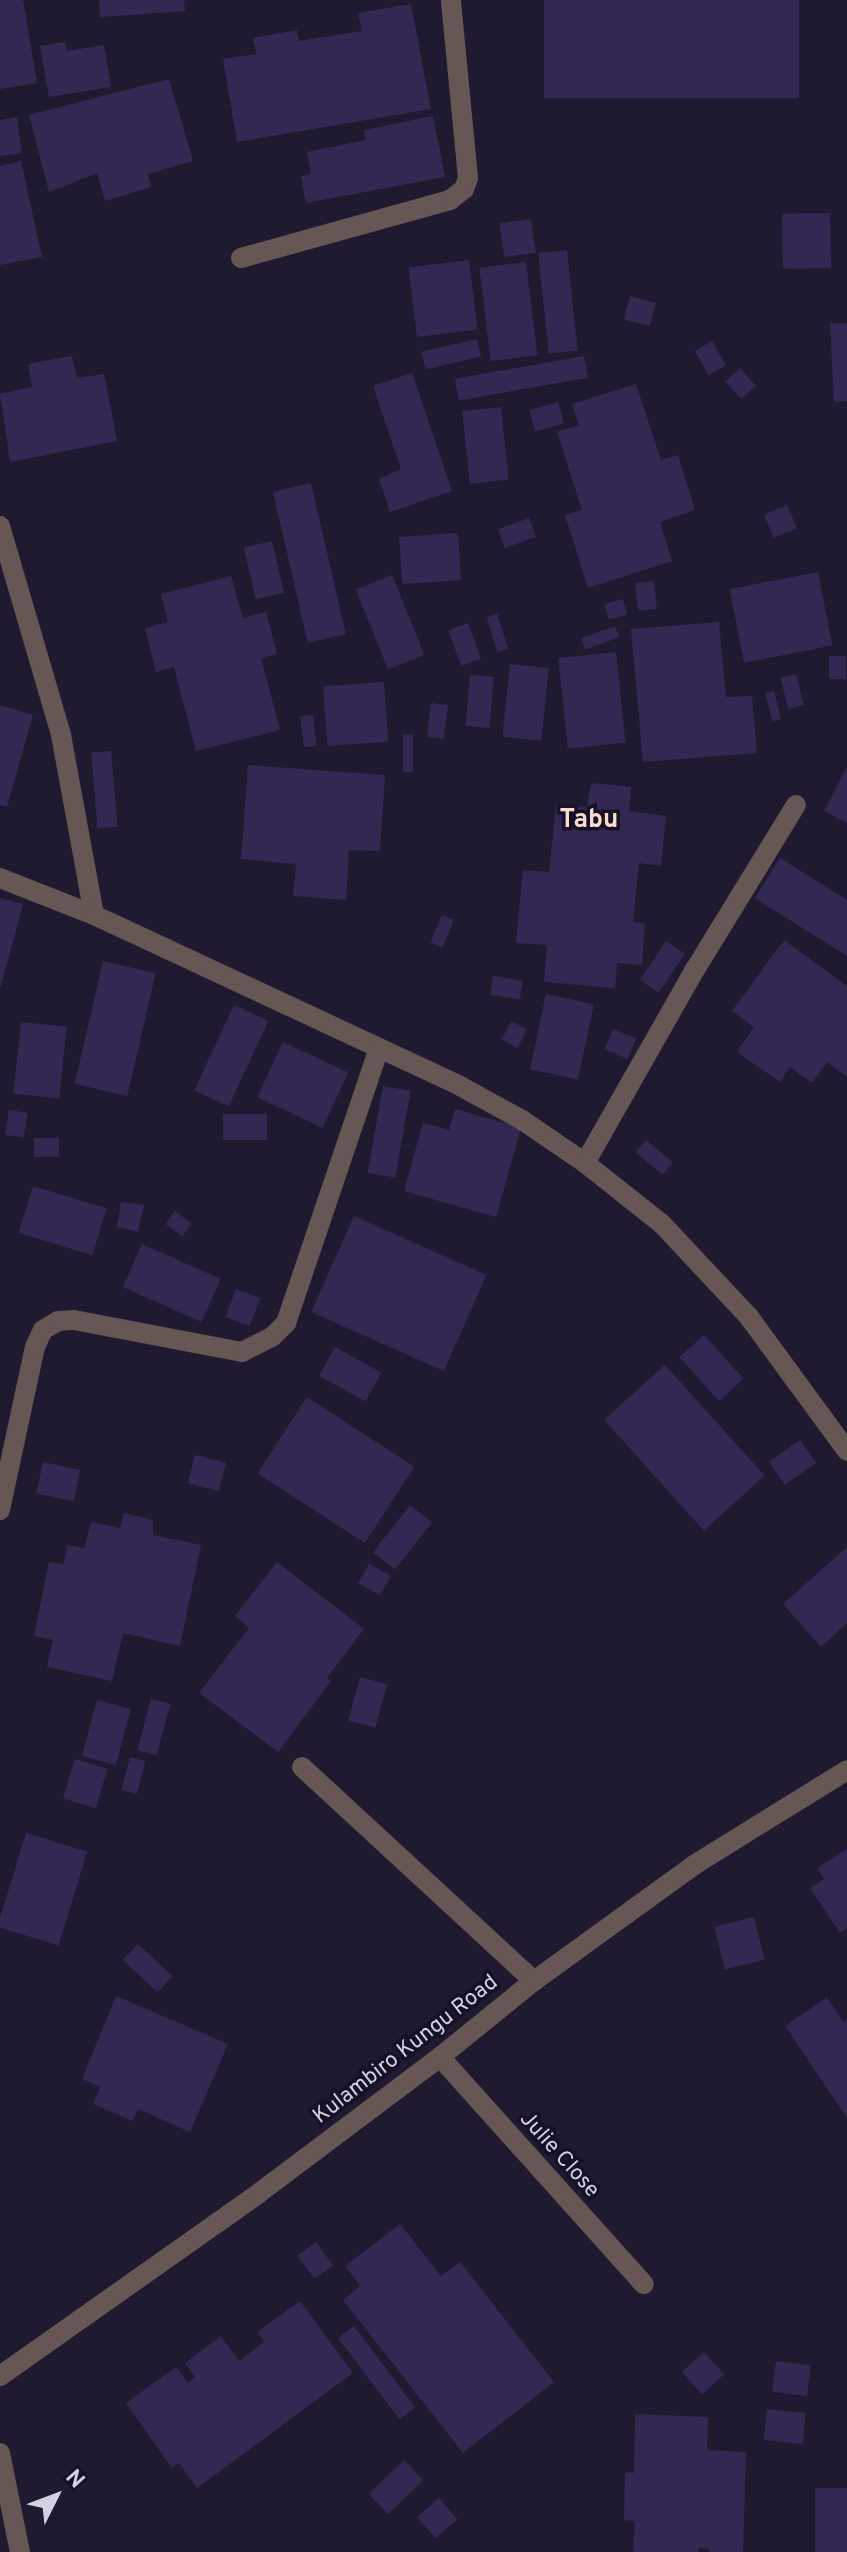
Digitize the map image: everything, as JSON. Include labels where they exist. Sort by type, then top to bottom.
[{"type":"street","points":[[241,258],[450,200],[464,189],[468,178],[451,0]]},
{"type":"street","points":[[0,526],[61,735],[94,915]]},
{"type":"street","points":[[585,1163],[696,968],[796,805]]},
{"type":"street","points":[[0,878],[94,915],[460,1086],[522,1120],[585,1163],[662,1224],[749,1317],[847,1451]]},
{"type":"street","points":[[0,1510],[35,1347],[43,1330],[58,1321],[74,1320],[242,1352],[272,1337],[286,1323],[379,1048]]},
{"type":"street","points":[[302,1767],[534,1981]]},
{"type":"street","name":"Kulambiro Kungu Road","points":[[0,2376],[131,2286],[440,2057],[534,1981],[694,1865],[847,1770]]},
{"type":"street","name":"Julie Close","points":[[440,2057],[644,2284]]},
{"type":"street","points":[[0,2453],[20,2552]]},
{"type":"building","points":[[0,0],[23,0],[37,83],[0,89]]},
{"type":"building","points":[[99,0],[184,0],[185,11],[100,17]]},
{"type":"building","points":[[544,0],[799,0],[799,98],[544,98]]},
{"type":"building","points":[[411,4],[431,109],[237,142],[223,59],[256,54],[253,38],[297,30],[299,41],[362,31],[358,13]]},
{"type":"building","points":[[65,42],[67,51],[104,45],[111,87],[49,97],[40,46]]},
{"type":"building","points":[[169,79],[193,161],[148,174],[151,187],[105,201],[97,173],[49,192],[29,115]]},
{"type":"building","points":[[433,116],[445,177],[306,203],[301,176],[311,174],[307,152],[366,140],[364,130]]},
{"type":"building","points":[[17,117],[22,153],[0,156],[0,120]]},
{"type":"building","points":[[21,161],[42,257],[0,265],[0,166]]},
{"type":"building","points":[[830,213],[831,268],[783,269],[782,214]]},
{"type":"building","points":[[531,219],[536,253],[504,257],[499,223]]},
{"type":"building","points":[[567,250],[578,350],[549,353],[538,253]]},
{"type":"building","points":[[469,260],[478,329],[417,337],[408,267]]},
{"type":"building","points":[[526,262],[537,355],[491,361],[479,268]]},
{"type":"building","points":[[630,296],[656,303],[650,326],[624,319]]},
{"type":"building","points":[[830,323],[847,323],[847,401],[834,402]]},
{"type":"building","points":[[477,339],[481,357],[426,369],[421,352]]},
{"type":"building","points":[[712,341],[726,365],[709,375],[695,351]]},
{"type":"building","points":[[72,356],[77,378],[104,374],[117,441],[10,462],[0,394],[32,387],[28,364]]},
{"type":"building","points":[[584,356],[588,378],[459,400],[455,379]]},
{"type":"building","points":[[740,368],[756,386],[741,399],[725,381]]},
{"type":"building","points":[[412,373],[452,491],[390,512],[379,479],[401,469],[373,386]]},
{"type":"building","points":[[636,384],[661,460],[678,455],[695,510],[660,522],[672,561],[588,588],[565,515],[582,510],[557,432],[579,425],[572,404]]},
{"type":"building","points":[[558,402],[564,423],[535,431],[529,410]]},
{"type":"building","points":[[501,407],[509,480],[470,484],[462,411]]},
{"type":"building","points":[[311,483],[346,634],[308,643],[273,492]]},
{"type":"building","points":[[787,505],[797,528],[774,538],[764,515]]},
{"type":"building","points":[[529,518],[536,537],[505,548],[498,529]]},
{"type":"building","points":[[458,533],[461,580],[402,584],[399,537]]},
{"type":"building","points":[[272,541],[284,593],[256,599],[244,548]]},
{"type":"building","points":[[818,572],[832,646],[744,663],[730,589]]},
{"type":"building","points":[[392,575],[424,655],[388,669],[356,590]]},
{"type":"building","points":[[231,576],[243,618],[266,612],[277,654],[261,658],[280,730],[196,751],[174,667],[156,672],[145,628],[168,622],[161,594]]},
{"type":"building","points":[[654,581],[657,609],[638,611],[635,583]]},
{"type":"building","points":[[623,599],[627,614],[609,619],[605,604]]},
{"type":"building","points":[[497,614],[508,648],[498,652],[487,617]]},
{"type":"building","points":[[719,622],[726,697],[752,696],[757,753],[643,762],[631,629]]},
{"type":"building","points":[[468,623],[481,659],[461,666],[448,630]]},
{"type":"building","points":[[615,626],[619,637],[585,650],[581,638]]},
{"type":"building","points":[[616,652],[626,743],[568,749],[558,658]]},
{"type":"building","points":[[829,656],[846,656],[846,679],[829,679]]},
{"type":"building","points":[[510,664],[549,668],[541,741],[502,737]]},
{"type":"building","points":[[796,674],[804,705],[788,709],[780,678]]},
{"type":"building","points":[[470,675],[494,677],[489,728],[466,726]]},
{"type":"building","points":[[384,682],[388,742],[327,746],[323,686]]},
{"type":"building","points":[[774,691],[781,719],[772,721],[765,693]]},
{"type":"building","points":[[431,703],[448,705],[444,739],[427,737]]},
{"type":"building","points":[[0,705],[33,715],[7,807],[0,805]]},
{"type":"building","points":[[313,715],[317,746],[304,747],[300,717]]},
{"type":"building","points":[[403,734],[413,734],[413,772],[403,772]]},
{"type":"building","points":[[111,751],[118,827],[98,828],[91,753]]},
{"type":"building","points":[[248,765],[385,775],[380,851],[349,850],[346,900],[293,896],[296,864],[241,859]]},
{"type":"building","points":[[847,767],[847,823],[824,811]]},
{"type":"building","points":[[591,783],[631,787],[629,811],[666,816],[661,866],[639,863],[633,922],[645,923],[642,965],[617,963],[615,988],[544,982],[547,945],[516,943],[523,870],[549,872],[556,804],[587,807]]},
{"type":"building","points":[[780,858],[847,900],[847,956],[755,898]]},
{"type":"building","points":[[0,898],[23,904],[1,986],[0,986]]},
{"type":"building","points":[[442,915],[454,920],[442,948],[430,943]]},
{"type":"building","points":[[784,940],[847,986],[847,1077],[827,1062],[812,1083],[790,1067],[780,1082],[737,1052],[754,1027],[732,1011]]},
{"type":"building","points":[[666,941],[685,954],[659,993],[640,980]]},
{"type":"building","points":[[103,961],[156,973],[127,1096],[75,1084]]},
{"type":"building","points":[[493,976],[523,981],[520,999],[490,995]]},
{"type":"building","points":[[546,994],[594,1004],[578,1080],[530,1069]]},
{"type":"building","points":[[234,1005],[268,1021],[229,1106],[194,1090]]},
{"type":"building","points":[[511,1021],[527,1029],[518,1048],[501,1040]]},
{"type":"building","points":[[21,1022],[67,1027],[59,1098],[13,1094]]},
{"type":"building","points":[[613,1029],[636,1039],[627,1059],[604,1049]]},
{"type":"building","points":[[283,1042],[348,1072],[322,1128],[257,1097]]},
{"type":"building","points":[[383,1086],[411,1091],[395,1178],[368,1173]]},
{"type":"building","points":[[455,1109],[521,1128],[496,1217],[404,1191],[423,1123],[449,1130]]},
{"type":"building","points":[[9,1110],[28,1113],[24,1138],[5,1135]]},
{"type":"building","points":[[223,1114],[267,1114],[267,1140],[223,1140]]},
{"type":"building","points":[[34,1138],[59,1138],[59,1157],[34,1157]]},
{"type":"building","points":[[646,1140],[673,1162],[663,1175],[636,1152]]},
{"type":"building","points":[[33,1186],[107,1209],[92,1255],[19,1233]]},
{"type":"building","points":[[121,1202],[144,1205],[138,1232],[117,1227]]},
{"type":"building","points":[[175,1211],[192,1224],[182,1236],[165,1224]]},
{"type":"building","points":[[354,1216],[486,1275],[444,1371],[311,1312]]},
{"type":"building","points":[[142,1244],[221,1279],[201,1322],[123,1287]]},
{"type":"building","points":[[236,1289],[260,1298],[250,1326],[225,1317]]},
{"type":"building","points":[[704,1335],[743,1379],[719,1401],[679,1357]]},
{"type":"building","points":[[335,1347],[381,1373],[365,1402],[319,1376]]},
{"type":"building","points":[[665,1365],[765,1476],[704,1531],[604,1420]]},
{"type":"building","points":[[307,1397],[414,1467],[365,1543],[257,1473]]},
{"type":"building","points":[[800,1440],[816,1463],[785,1485],[769,1462]]},
{"type":"building","points":[[195,1455],[226,1463],[219,1491],[188,1483]]},
{"type":"building","points":[[43,1462],[80,1470],[74,1501],[36,1493]]},
{"type":"building","points":[[410,1505],[432,1522],[395,1570],[373,1552]]},
{"type":"building","points":[[124,1513],[153,1520],[153,1535],[201,1545],[180,1646],[123,1633],[112,1681],[47,1667],[53,1640],[34,1636],[49,1562],[64,1564],[67,1545],[84,1548],[91,1522],[120,1528]]},
{"type":"building","points":[[847,1547],[847,1623],[821,1647],[783,1604]]},
{"type":"building","points":[[277,1562],[364,1629],[327,1678],[331,1681],[278,1752],[199,1693],[249,1628],[235,1616]]},
{"type":"building","points":[[369,1564],[391,1576],[380,1595],[358,1583]]},
{"type":"building","points":[[360,1677],[387,1684],[375,1728],[348,1720]]},
{"type":"building","points":[[151,1699],[170,1704],[157,1755],[137,1750]]},
{"type":"building","points":[[97,1700],[131,1709],[116,1765],[82,1756]]},
{"type":"building","points":[[130,1757],[145,1761],[137,1794],[121,1790]]},
{"type":"building","points":[[75,1759],[108,1769],[96,1808],[63,1798]]},
{"type":"building","points":[[26,1833],[87,1852],[59,1945],[0,1928],[0,1918]]},
{"type":"building","points":[[847,1849],[847,1928],[840,1933],[810,1888],[824,1879],[817,1868]]},
{"type":"building","points":[[754,1917],[765,1960],[725,1970],[714,1927]]},
{"type":"building","points":[[138,1944],[172,1976],[157,1992],[123,1960]]},
{"type":"building","points":[[116,1996],[228,2044],[190,2132],[138,2109],[133,2121],[93,2104],[100,2087],[82,2079]]},
{"type":"building","points":[[827,1997],[843,2022],[847,2019],[847,2118],[785,2026]]},
{"type":"building","points":[[400,2224],[441,2276],[460,2262],[554,2382],[463,2453],[343,2300],[360,2286],[345,2266]]},
{"type":"building","points":[[316,2242],[333,2265],[314,2279],[297,2256]]},
{"type":"building","points":[[300,2301],[353,2373],[197,2488],[179,2463],[172,2468],[126,2403],[176,2367],[188,2383],[195,2377],[185,2363],[221,2336],[239,2361],[264,2342],[257,2332]]},
{"type":"building","points":[[354,2326],[415,2407],[399,2419],[338,2338]]},
{"type":"building","points":[[704,2352],[724,2374],[702,2394],[682,2372]]},
{"type":"building","points":[[776,2361],[811,2365],[807,2396],[772,2392]]},
{"type":"building","points":[[767,2409],[806,2413],[803,2444],[764,2440]]},
{"type":"building","points":[[635,2414],[708,2417],[707,2450],[746,2452],[743,2552],[709,2552],[709,2549],[698,2548],[698,2552],[633,2552],[635,2521],[624,2520],[625,2472],[634,2473]]},
{"type":"building","points":[[404,2460],[423,2480],[388,2514],[369,2494]]},
{"type":"building","points":[[815,2488],[847,2488],[847,2552],[815,2552]]},
{"type":"building","points":[[439,2498],[457,2519],[435,2538],[417,2517]]},
{"type":"district","name":"Tabu","points":[[589,821]]}]
